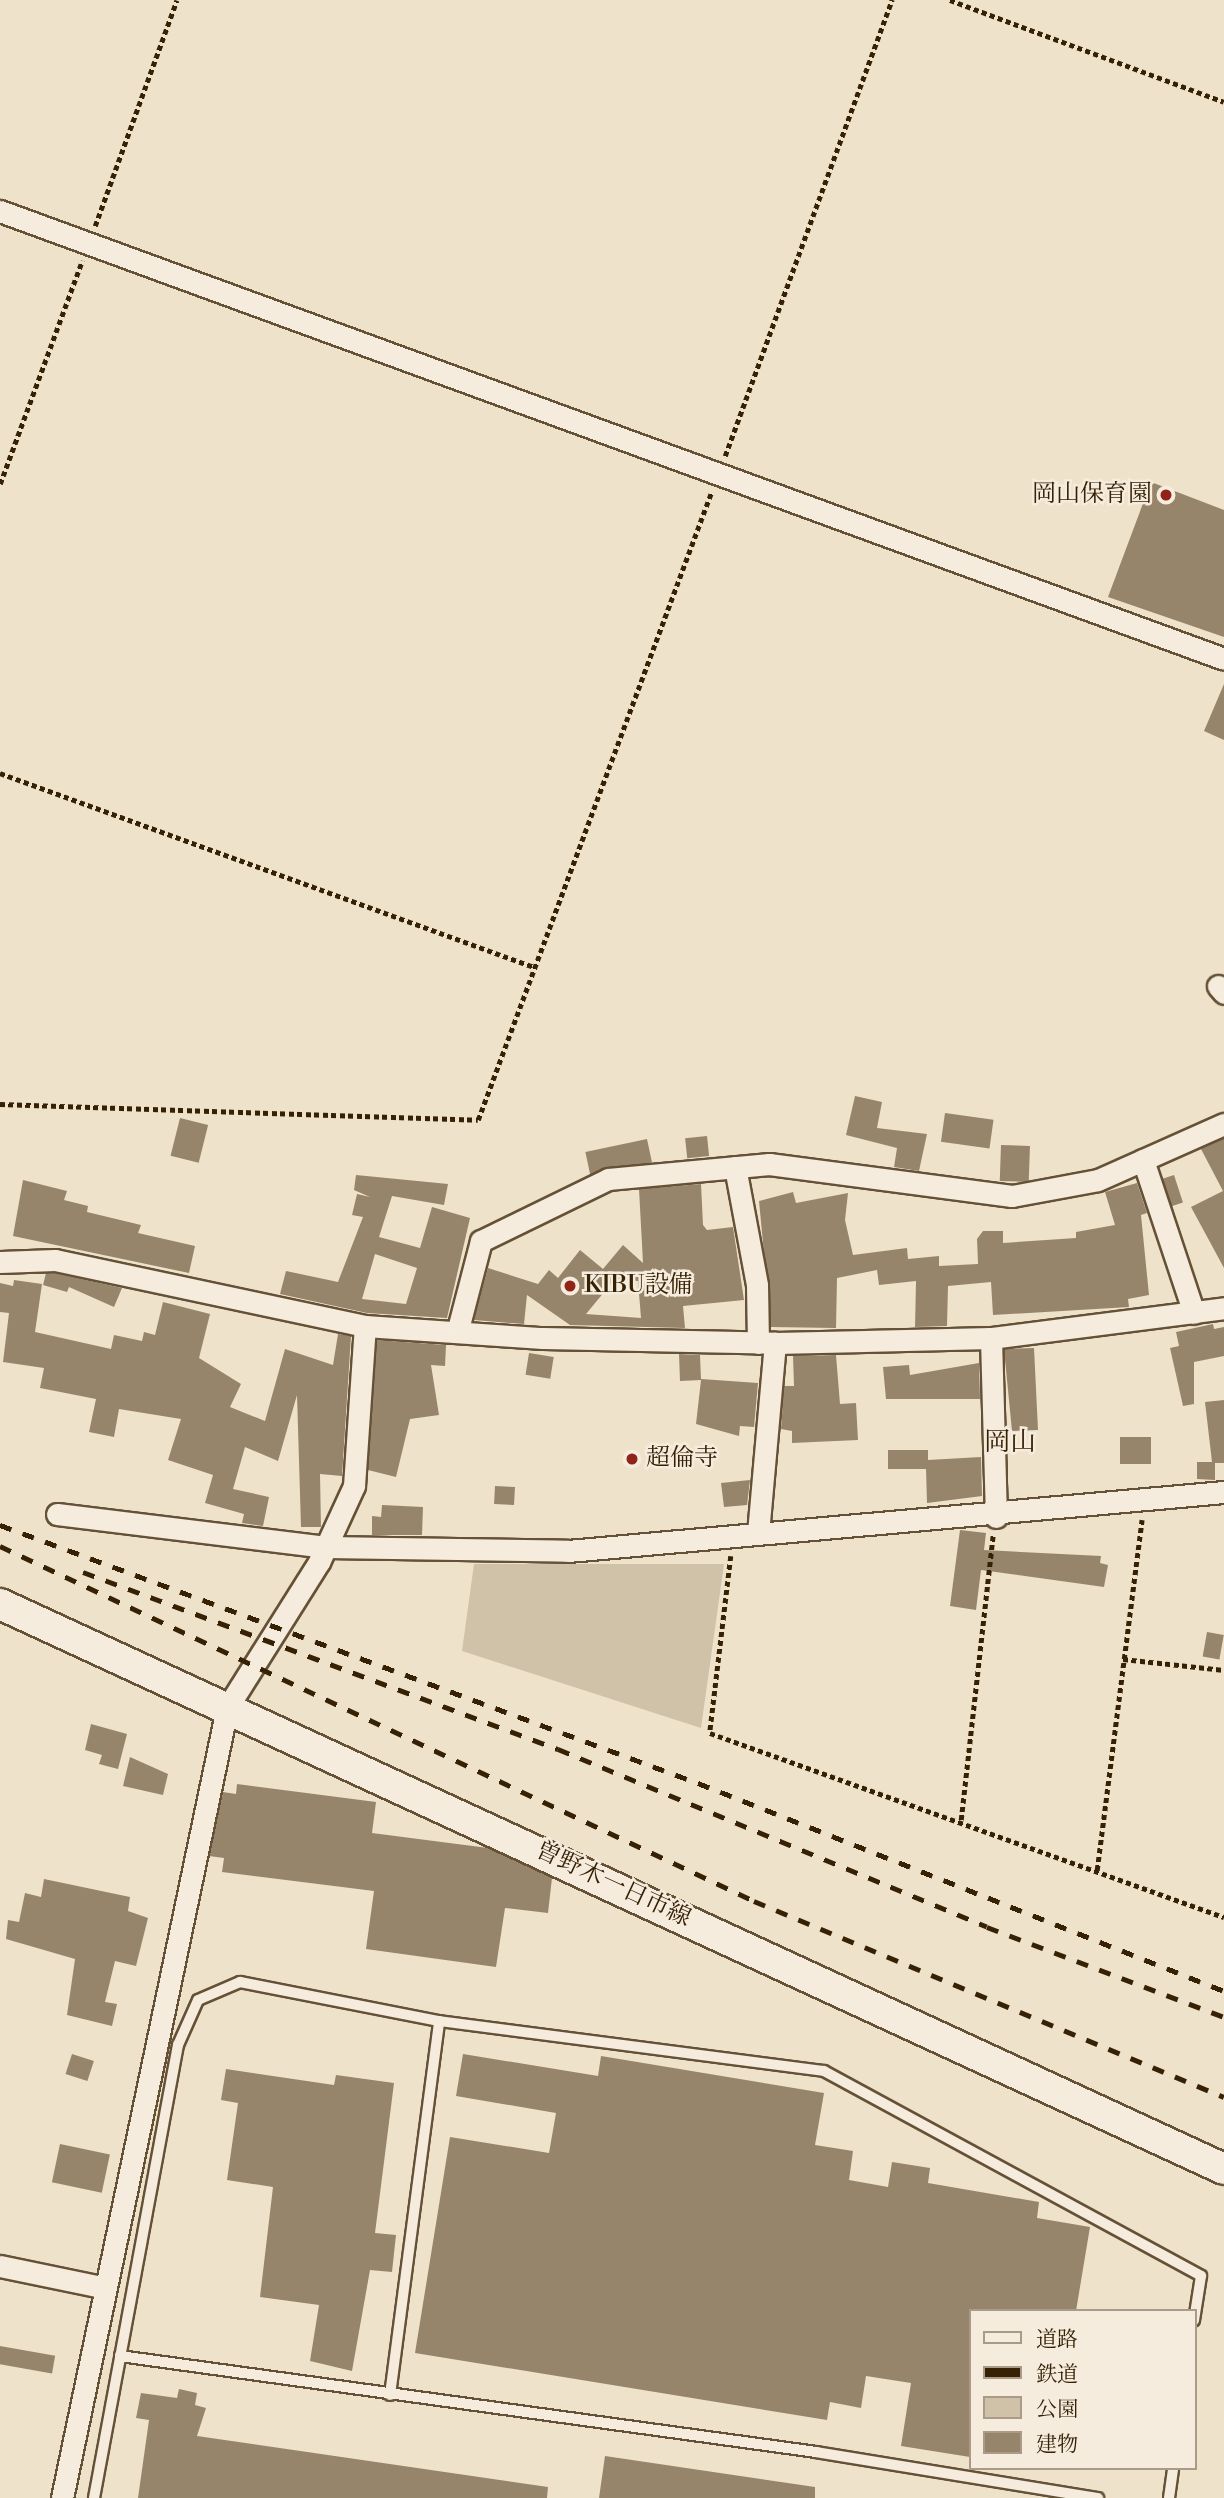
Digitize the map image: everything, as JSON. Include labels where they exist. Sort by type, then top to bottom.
[{"type":"main road","name":"曽野木一日市線","points":[[0,1604],[1224,2169]]},
{"type":"street","points":[[0,211],[1224,659]]},
{"type":"street","points":[[458,1329],[481,1241],[608,1179],[769,1164],[1012,1196],[1098,1180],[1224,1124]]},
{"type":"street","points":[[1143,1160],[1194,1313]]},
{"type":"street","points":[[735,1167],[767,1343],[758,1533]]},
{"type":"street","points":[[0,1262],[55,1260],[365,1326],[458,1329],[543,1338],[767,1343],[991,1338],[1224,1308]]},
{"type":"street","points":[[62,2498],[101,2287],[227,1708],[326,1547],[354,1486],[365,1326]]},
{"type":"street","points":[[991,1338],[996,1517]]},
{"type":"street","points":[[57,1514],[326,1547],[568,1550],[758,1533],[996,1517],[1144,1503],[1224,1492]]},
{"type":"street","points":[[0,2266],[101,2287]]},
{"type":"lane","points":[[94,2498],[178,2045],[198,2000],[240,1982],[439,2021],[824,2071],[1200,2276],[1196,2309]]},
{"type":"lane","points":[[390,2395],[439,2021]]},
{"type":"lane","points":[[120,2356],[816,2452],[1097,2498]]},
{"type":"lane","points":[[1169,2498],[1173,2470]]},
{"type":"path","points":[[0,1104],[478,1120],[892,0]]},
{"type":"path","points":[[950,0],[1224,102]]},
{"type":"path","points":[[0,773],[534,967]]},
{"type":"path","points":[[1097,1870],[1144,1503]]},
{"type":"path","points":[[961,1820],[996,1517]]},
{"type":"path","points":[[733,1535],[710,1733],[961,1820],[1224,1917]]},
{"type":"path","points":[[1123,1659],[1224,1670]]},
{"type":"green space","points":[[474,1564],[724,1564],[701,1728],[462,1651]]},
{"type":"building","points":[[1151,482],[1224,510],[1224,637],[1108,597]]},
{"type":"building","points":[[1224,684],[1224,740],[1204,731]]},
{"type":"building","points":[[855,1096],[882,1102],[877,1128],[927,1134],[919,1171],[894,1167],[897,1148],[846,1135]]},
{"type":"building","points":[[945,1113],[994,1120],[989,1149],[941,1142]]},
{"type":"building","points":[[180,1118],[208,1125],[199,1163],[171,1156]]},
{"type":"building","points":[[707,1136],[709,1156],[687,1158],[685,1138]]},
{"type":"building","points":[[1224,1138],[1224,1268],[1191,1207],[1223,1191],[1201,1149]]},
{"type":"building","points":[[647,1139],[652,1162],[590,1176],[585,1152]]},
{"type":"building","points":[[1001,1145],[1030,1146],[1029,1182],[1000,1181]]},
{"type":"building","points":[[356,1175],[448,1184],[444,1205],[392,1196],[379,1237],[420,1248],[432,1207],[470,1218],[447,1318],[367,1313],[280,1294],[286,1271],[338,1282],[363,1217],[352,1215],[357,1194],[370,1197],[354,1190]],"holes":[[[375,1254],[417,1268],[406,1304],[362,1299]]]},
{"type":"building","points":[[1174,1175],[1183,1203],[1172,1206],[1163,1179]]},
{"type":"building","points":[[23,1180],[67,1191],[64,1200],[88,1206],[87,1212],[141,1225],[138,1233],[195,1246],[189,1273],[13,1236]]},
{"type":"building","points":[[1137,1183],[1147,1213],[1141,1215],[1149,1295],[1128,1299],[1129,1307],[993,1315],[991,1282],[948,1286],[947,1326],[915,1327],[916,1281],[879,1285],[877,1270],[837,1278],[836,1328],[771,1327],[759,1201],[793,1192],[796,1203],[848,1193],[845,1220],[853,1255],[907,1248],[908,1259],[939,1256],[939,1266],[978,1264],[977,1239],[983,1231],[1003,1231],[1003,1243],[1076,1238],[1076,1232],[1115,1225],[1105,1192]]},
{"type":"building","points":[[701,1184],[703,1225],[707,1230],[733,1227],[744,1300],[683,1306],[685,1328],[570,1325],[527,1295],[524,1324],[474,1320],[488,1268],[538,1284],[549,1270],[558,1278],[580,1250],[603,1269],[623,1245],[643,1263],[639,1189]],"holes":[[[615,1279],[638,1281],[641,1318],[586,1314]]]},
{"type":"building","points":[[46,1273],[122,1288],[114,1307],[69,1287],[67,1292],[43,1285]]},
{"type":"building","points":[[14,1280],[42,1284],[35,1332],[111,1349],[114,1335],[142,1341],[144,1332],[155,1335],[163,1302],[210,1314],[199,1358],[241,1384],[230,1407],[265,1421],[285,1349],[333,1365],[338,1334],[351,1336],[342,1476],[320,1474],[321,1527],[301,1527],[297,1395],[278,1461],[245,1447],[233,1489],[269,1497],[263,1526],[242,1523],[244,1514],[205,1503],[213,1475],[168,1460],[181,1419],[119,1409],[114,1437],[89,1432],[96,1399],[40,1388],[44,1368],[3,1362],[9,1313],[0,1312],[0,1283],[13,1286]]},
{"type":"building","points":[[1213,1324],[1214,1329],[1224,1327],[1224,1356],[1194,1362],[1194,1404],[1183,1406],[1170,1348],[1179,1346],[1176,1332]]},
{"type":"building","points":[[377,1340],[446,1345],[445,1366],[431,1365],[439,1415],[410,1419],[396,1477],[368,1470]]},
{"type":"building","points":[[1034,1348],[1038,1430],[1012,1431],[1004,1349]]},
{"type":"building","points":[[529,1353],[554,1357],[550,1379],[526,1375]]},
{"type":"building","points":[[679,1354],[700,1355],[701,1379],[758,1383],[754,1427],[740,1426],[739,1436],[696,1424],[701,1380],[680,1381]]},
{"type":"building","points":[[836,1355],[840,1404],[856,1403],[858,1440],[792,1443],[792,1431],[781,1429],[784,1386],[794,1386],[793,1356]]},
{"type":"building","points":[[979,1363],[980,1399],[886,1399],[883,1367],[909,1365],[910,1375]]},
{"type":"building","points":[[1224,1400],[1224,1463],[1215,1463],[1215,1480],[1197,1479],[1197,1462],[1212,1462],[1205,1402]]},
{"type":"building","points":[[1120,1437],[1151,1437],[1151,1464],[1120,1464]]},
{"type":"building","points":[[888,1450],[928,1450],[928,1460],[981,1457],[982,1496],[927,1503],[926,1469],[888,1469]]},
{"type":"building","points":[[750,1480],[747,1505],[724,1507],[721,1483]]},
{"type":"building","points":[[495,1486],[515,1487],[514,1505],[494,1504]]},
{"type":"building","points":[[382,1505],[423,1507],[422,1535],[372,1535],[372,1516],[381,1517]]},
{"type":"building","points":[[960,1530],[986,1533],[984,1550],[1101,1556],[1100,1563],[1108,1565],[1104,1587],[981,1570],[976,1610],[950,1606]]},
{"type":"building","points":[[1207,1632],[1224,1635],[1219,1660],[1203,1657]]},
{"type":"building","points":[[91,1724],[127,1734],[118,1769],[99,1764],[102,1755],[85,1750]]},
{"type":"building","points":[[130,1757],[168,1774],[163,1795],[123,1786]]},
{"type":"building","points":[[237,1784],[376,1802],[372,1833],[488,1848],[552,1878],[548,1913],[505,1908],[496,1967],[366,1949],[374,1891],[222,1872],[224,1858],[209,1856],[223,1792],[236,1794]]},
{"type":"building","points":[[44,1879],[130,1897],[128,1911],[148,1918],[136,1966],[115,1961],[105,2002],[117,2004],[112,2026],[67,2015],[75,1959],[6,1939],[8,1920],[19,1922],[25,1893],[41,1897]]},
{"type":"building","points":[[72,2054],[94,2061],[87,2081],[66,2074]]},
{"type":"building","points":[[463,2054],[598,2076],[601,2056],[824,2093],[815,2145],[853,2151],[849,2180],[888,2187],[892,2162],[930,2168],[928,2183],[1039,2202],[1037,2218],[1090,2227],[1076,2309],[968,2309],[968,2457],[901,2446],[911,2383],[866,2376],[861,2408],[830,2402],[827,2420],[415,2353],[450,2137],[549,2153],[556,2113],[456,2096]]},
{"type":"building","points":[[226,2069],[334,2085],[336,2075],[394,2083],[375,2233],[396,2235],[392,2272],[370,2270],[352,2371],[310,2361],[319,2305],[260,2297],[273,2187],[227,2180],[238,2103],[221,2100]]},
{"type":"building","points":[[60,2144],[110,2155],[102,2193],[52,2182]]},
{"type":"building","points":[[0,2346],[55,2356],[52,2373],[0,2364]]},
{"type":"building","points":[[179,2389],[197,2393],[195,2405],[206,2408],[197,2436],[548,2487],[547,2498],[138,2498],[149,2420],[136,2418],[141,2393],[177,2398]]},
{"type":"building","points":[[605,2456],[815,2487],[815,2498],[599,2498]]},
{"type":"railway","points":[[0,1525],[698,1783],[1224,1991]]},
{"type":"railway","points":[[0,1546],[754,1901],[1224,2097]]},
{"type":"railway","points":[[83,1572],[558,1749],[987,1927],[1224,2017]]},
{"type":"place","name":"岡山保育園","points":[[1166,495]]},
{"type":"place","name":"KIBU設備","points":[[570,1286]]},
{"type":"place","name":"超倫寺","points":[[632,1459]]},
{"type":"district","name":"岡山","points":[[1010,1443]]}]
